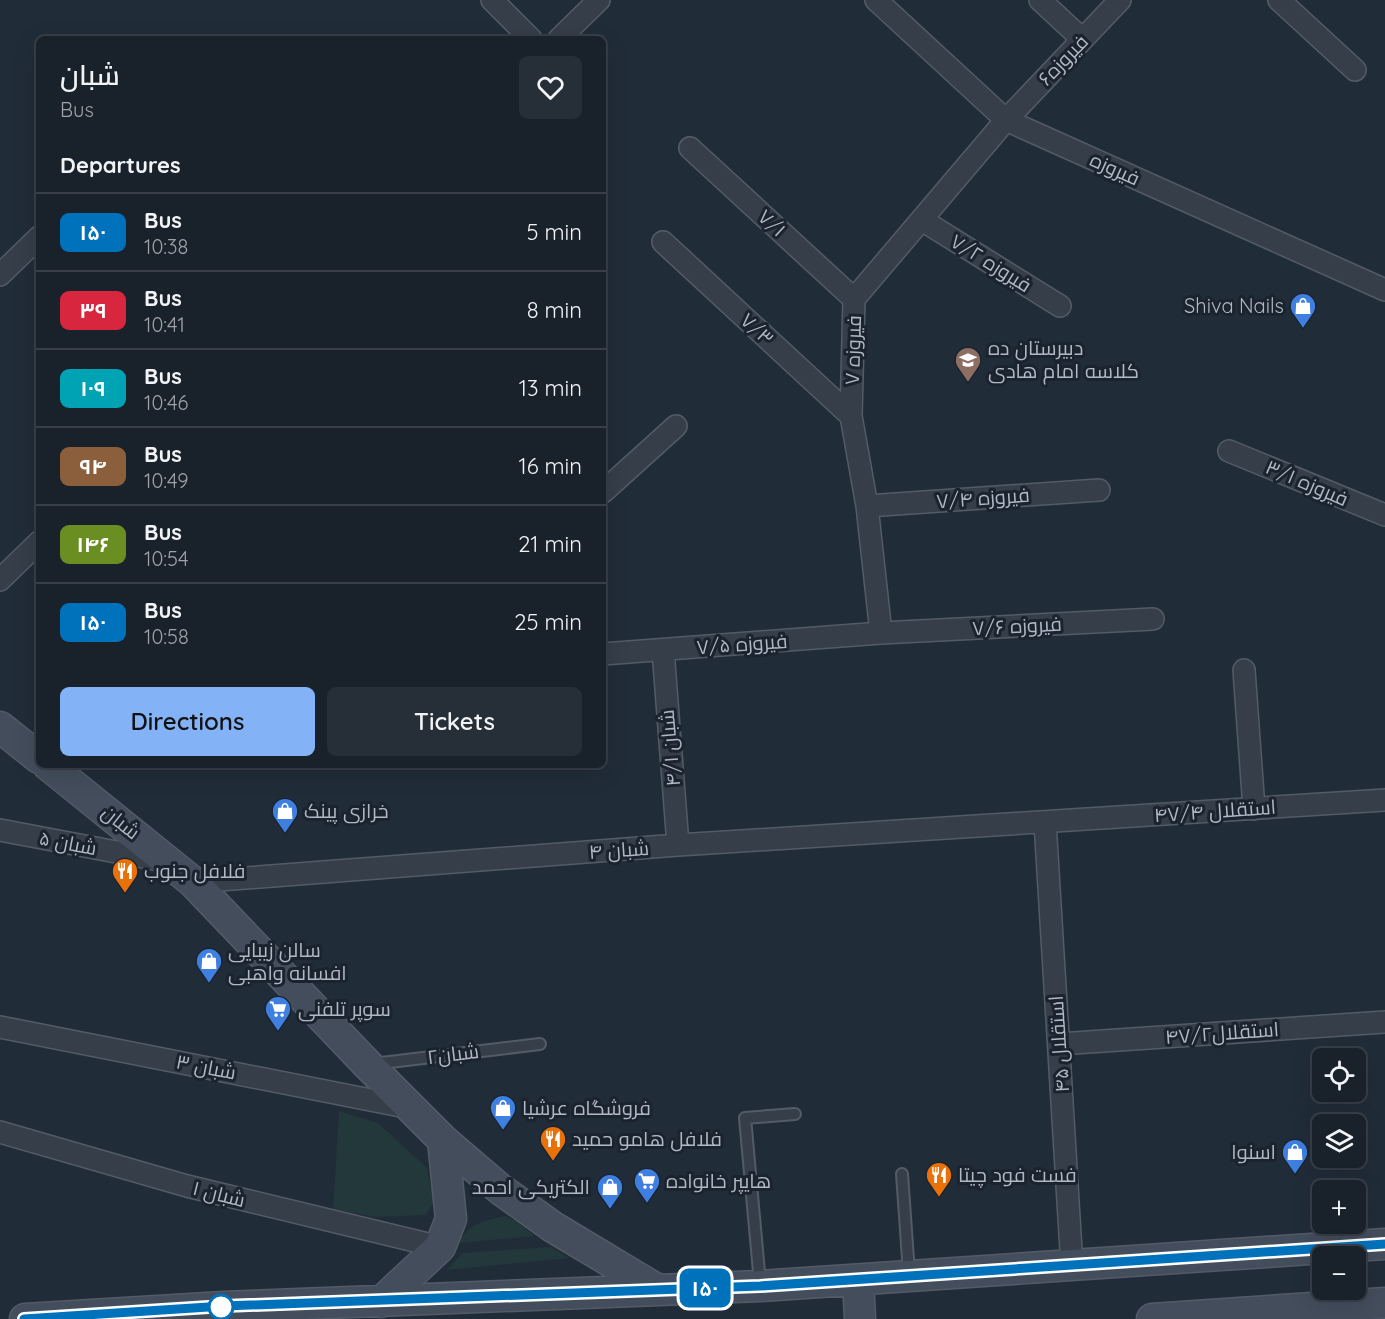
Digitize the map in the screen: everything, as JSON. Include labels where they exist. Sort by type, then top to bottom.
[{"type":"main road","name":"شبان","points":[[0,727],[36,752]]},
{"type":"main road","name":"شبان","points":[[58,768],[183,872],[443,1140],[500,1189],[553,1227],[658,1290]]},
{"type":"main road","points":[[381,1302],[440,1247],[451,1219],[443,1140]]},
{"type":"main road","points":[[25,1319],[224,1306],[381,1302],[760,1286],[1072,1267],[1385,1244]]},
{"type":"main road","points":[[858,1280],[860,1319]]},
{"type":"main road","points":[[1152,1319],[1265,1315],[1385,1303]]},
{"type":"street","points":[[492,0],[528,36]]},
{"type":"street","points":[[561,36],[599,0]]},
{"type":"street","name":"فیروزه","points":[[876,0],[1006,120],[1385,290]]},
{"type":"street","points":[[1040,0],[1082,39]]},
{"type":"street","name":"فیروزه۶","points":[[1006,120],[1120,0]]},
{"type":"street","points":[[1279,0],[1355,70]]},
{"type":"street","name":"۷ فیروزه","points":[[881,633],[867,506],[851,416],[854,299],[1006,120]]},
{"type":"street","name":"۷/۱","points":[[690,148],[854,299]]},
{"type":"street","name":"۷/۲ فیروزه","points":[[922,220],[1060,306]]},
{"type":"street","points":[[0,275],[36,240]]},
{"type":"street","name":"۷/۳","points":[[663,242],[851,416]]},
{"type":"street","points":[[606,489],[676,426]]},
{"type":"street","name":"۳/۱ فیروزه","points":[[1229,451],[1385,516]]},
{"type":"street","name":"۷/۴ فیروزه","points":[[867,506],[1100,490]]},
{"type":"street","points":[[0,579],[36,545]]},
{"type":"street","name":"۷/۶ فیروزه","points":[[881,633],[1154,619]]},
{"type":"street","name":"۷/۵ فیروزه","points":[[606,654],[881,633]]},
{"type":"street","name":"۴/۱ شبان","points":[[663,650],[678,845]]},
{"type":"street","points":[[1244,670],[1254,809]]},
{"type":"street","name":"۴۷/۴ استقلال","points":[[1045,822],[1385,800]]},
{"type":"street","name":"۴ شبان","points":[[183,872],[1045,822]]},
{"type":"street","name":"۴۵ استقلال","points":[[1045,822],[1072,1267]]},
{"type":"street","name":"۵ شبان","points":[[0,830],[183,872]]},
{"type":"street","name":"استقلال۴۷/۲","points":[[1059,1044],[1385,1022]]},
{"type":"street","name":"۳ شبان","points":[[0,1027],[411,1108]]},
{"type":"street","name":"۱ شبان","points":[[0,1131],[187,1186],[440,1247]]},
{"type":"lane","name":"شبان۲","points":[[367,1064],[540,1044]]},
{"type":"lane","points":[[760,1286],[745,1118],[795,1114]]},
{"type":"lane","points":[[902,1174],[909,1276]]},
{"type":"green space","points":[[339,1111],[378,1123],[427,1168],[434,1201],[426,1215],[377,1217],[333,1209]]},
{"type":"green space","points":[[505,1216],[519,1222],[534,1236],[458,1243],[472,1227]]},
{"type":"green space","points":[[551,1247],[569,1258],[447,1270],[462,1253]]},
{"type":"bus line","name":"۱۵۰","points":[[24,1319],[224,1306],[381,1302],[760,1286],[1072,1267],[1385,1244]]},
{"type":"place","name":"Shiva Nails","points":[[1303,329]]},
{"type":"place","name":"دبیرستان ده کلاسه امام هادی","points":[[968,383]]},
{"type":"place","name":"خرازی پینک","points":[[285,834]]},
{"type":"place","name":"فلافل جنوب","points":[[125,894]]},
{"type":"place","name":"سالن زیبایی افسانه واهبی","points":[[209,984]]},
{"type":"place","name":"سوپر تلفنی","points":[[278,1032]]},
{"type":"place","name":"فروشگاه عرشیا","points":[[503,1131]]},
{"type":"place","name":"فلافل هامو حمید","points":[[553,1162]]},
{"type":"place","name":"اسنوا","points":[[1295,1175]]},
{"type":"place","name":"فست فود چیتا","points":[[939,1198]]},
{"type":"place","name":"هایپر خانواده","points":[[647,1204]]},
{"type":"place","name":"الکتریکی احمد","points":[[610,1210]]}]
